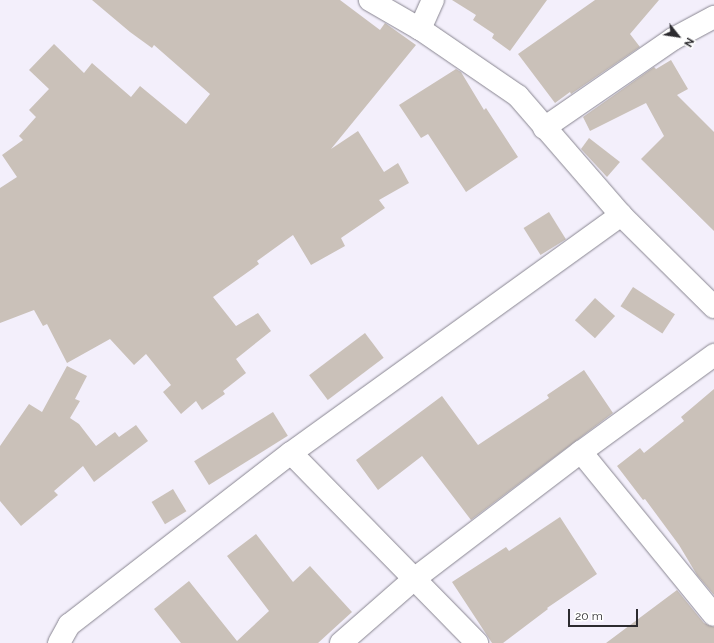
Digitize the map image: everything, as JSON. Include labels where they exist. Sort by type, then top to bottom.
[{"type":"street","points":[[370,0],[420,29],[518,96],[544,128],[621,215],[714,307]]},
{"type":"street","points":[[420,29],[433,0]]},
{"type":"street","points":[[544,128],[672,39],[714,17]]},
{"type":"street","points":[[59,643],[69,626],[291,453],[621,215]]},
{"type":"street","points":[[341,643],[414,579],[581,452],[714,355]]},
{"type":"street","points":[[581,452],[714,615]]},
{"type":"street","points":[[291,453],[477,643]]},
{"type":"building","points":[[92,0],[340,0],[380,30],[385,23],[416,45],[331,149],[358,131],[384,172],[398,163],[409,183],[379,200],[385,208],[341,238],[345,246],[311,265],[293,235],[257,261],[259,264],[213,297],[236,326],[258,313],[271,331],[236,359],[246,373],[223,391],[225,394],[202,410],[196,401],[181,414],[163,392],[171,385],[146,354],[134,365],[110,339],[67,363],[47,324],[43,326],[34,310],[0,323],[0,188],[17,177],[2,155],[23,140],[19,136],[36,117],[29,110],[49,89],[29,70],[54,44],[84,73],[92,63],[131,97],[140,86],[186,124],[210,94],[154,45],[152,48],[130,32]]},
{"type":"building","points":[[452,0],[547,0],[510,51],[492,38],[494,34],[473,20],[476,15]]},
{"type":"building","points":[[595,0],[659,0],[630,34],[640,47],[571,94],[570,92],[555,103],[518,54]]},
{"type":"building","points":[[671,60],[688,89],[677,95],[714,132],[714,231],[641,159],[664,136],[646,103],[590,131],[583,117],[654,67],[656,69]]},
{"type":"building","points":[[456,69],[461,72],[484,110],[486,108],[518,157],[466,192],[428,134],[421,138],[399,105]]},
{"type":"building","points":[[589,138],[620,162],[607,177],[581,149]]},
{"type":"building","points":[[549,212],[566,239],[541,255],[524,228]]},
{"type":"building","points":[[633,287],[675,314],[662,334],[620,306]]},
{"type":"building","points":[[595,298],[615,316],[595,338],[575,320]]},
{"type":"building","points":[[365,333],[384,358],[328,400],[309,375]]},
{"type":"building","points":[[67,366],[87,376],[75,399],[80,401],[70,418],[79,424],[96,446],[115,432],[119,437],[136,425],[148,441],[94,482],[83,466],[54,491],[58,495],[21,526],[0,501],[0,446],[29,404],[42,412]]},
{"type":"building","points":[[584,370],[613,413],[471,520],[422,456],[378,490],[356,460],[442,396],[478,445],[549,398],[547,395]]},
{"type":"building","points":[[714,389],[714,595],[697,575],[679,545],[645,499],[643,500],[617,466],[640,448],[644,453],[684,421],[681,417]]},
{"type":"building","points":[[273,412],[288,436],[209,485],[194,461]]},
{"type":"building","points":[[173,489],[186,511],[165,524],[152,502]]},
{"type":"building","points":[[560,517],[597,574],[547,608],[548,609],[503,643],[492,643],[452,582],[506,547],[509,551]]},
{"type":"building","points":[[256,534],[293,582],[310,566],[352,612],[318,643],[181,643],[154,609],[189,581],[237,641],[269,611],[227,556]]},
{"type":"building","points":[[677,590],[704,623],[714,627],[714,643],[606,643]]}]
